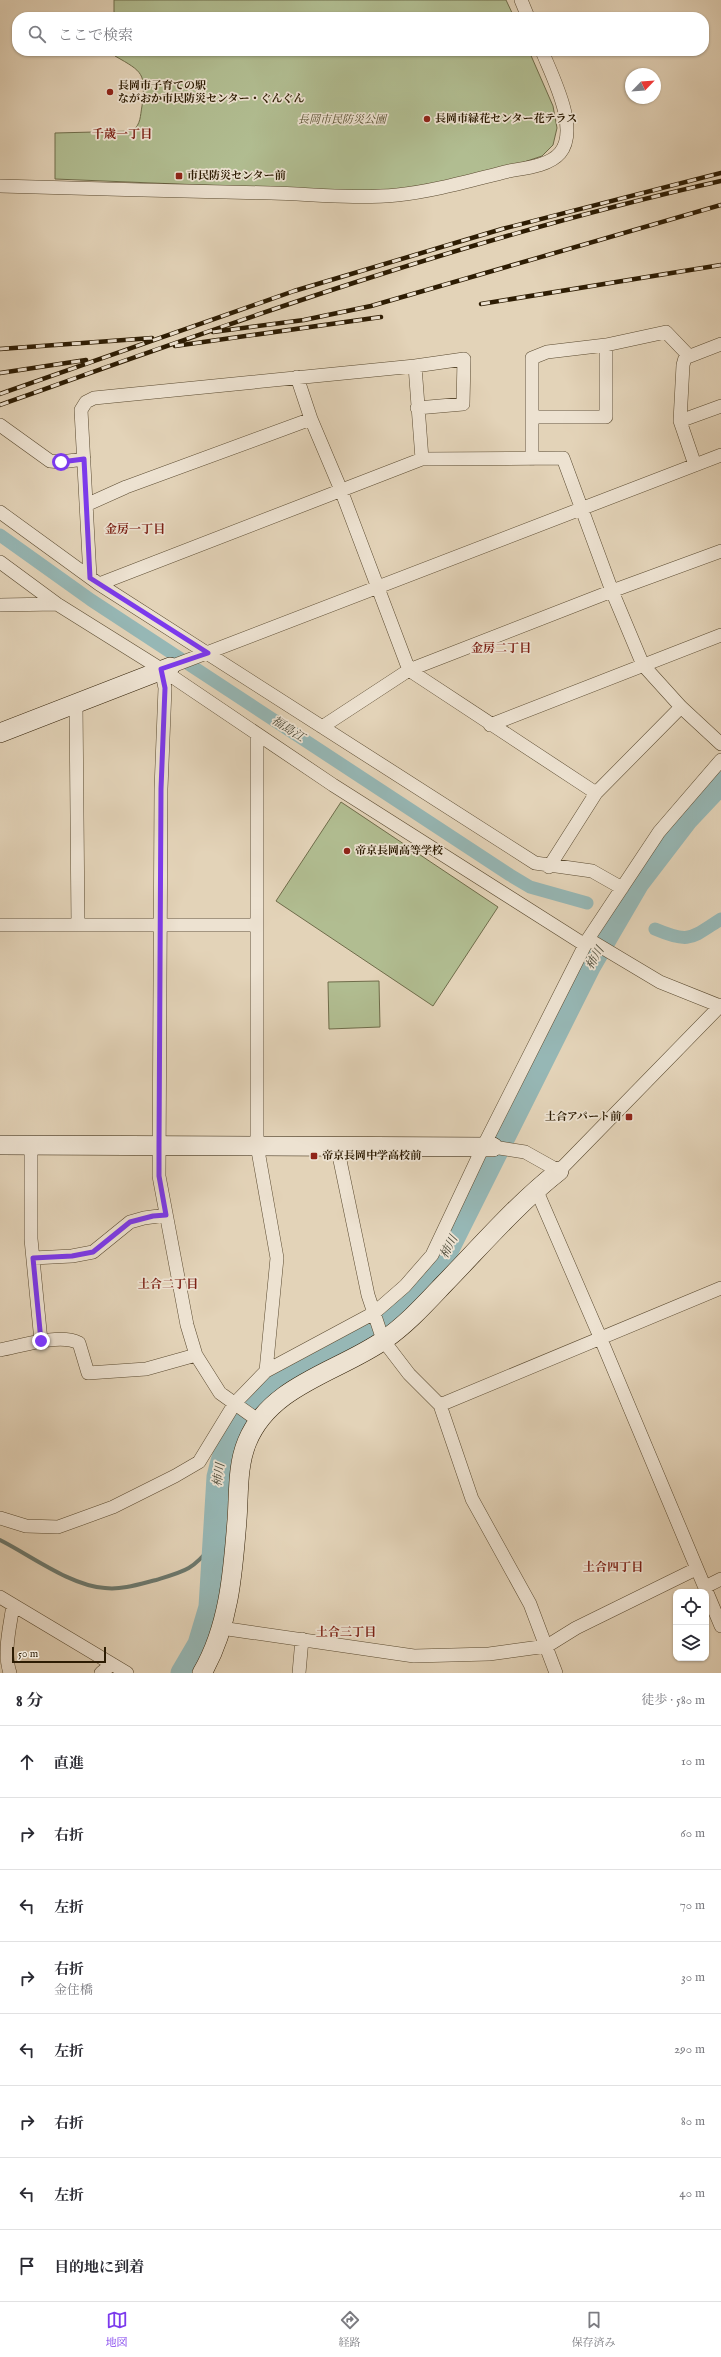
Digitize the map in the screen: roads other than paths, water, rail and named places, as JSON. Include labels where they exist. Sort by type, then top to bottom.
[{"type":"street","points":[[521,0],[526,12]]},
{"type":"street","points":[[0,186],[132,191],[395,195],[448,186],[528,167],[551,161],[560,153],[567,136],[567,126],[561,101],[544,56]]},
{"type":"street","points":[[532,459],[532,358],[547,352],[606,345],[666,332],[689,356]]},
{"type":"street","points":[[695,465],[680,422],[683,364],[685,358],[721,344]]},
{"type":"street","points":[[533,417],[606,417],[606,345]]},
{"type":"street","points":[[94,581],[86,505],[81,410],[86,402],[94,398],[415,366],[464,359],[463,404],[417,408]]},
{"type":"street","points":[[415,366],[422,459]]},
{"type":"street","points":[[297,377],[311,419],[341,490],[409,670],[490,725],[596,793]]},
{"type":"street","points":[[680,422],[721,406]]},
{"type":"street","points":[[86,505],[126,487],[311,419]]},
{"type":"street","points":[[0,425],[50,460],[61,462],[84,459]]},
{"type":"street","points":[[0,733],[376,586],[721,455]]},
{"type":"street","points":[[94,581],[422,459],[563,458],[580,509],[643,665],[681,707],[721,744]]},
{"type":"street","points":[[0,512],[94,581],[203,654],[322,727],[535,863],[549,867],[582,868],[592,871],[622,888]]},
{"type":"street","points":[[322,727],[409,670],[612,591],[721,551]]},
{"type":"street","points":[[0,562],[57,604],[166,668],[257,734],[588,942],[660,982],[720,1006],[559,1171],[536,1189],[410,1320],[383,1340],[287,1393],[256,1418],[241,1464],[232,1573],[222,1628],[210,1659],[202,1673]]},
{"type":"street","points":[[0,605],[57,604]]},
{"type":"street","points":[[490,725],[721,635]]},
{"type":"street","points":[[166,668],[160,925],[159,1176],[187,1325],[196,1355],[220,1393],[256,1418]]},
{"type":"street","points":[[76,704],[78,925]]},
{"type":"street","points":[[549,867],[596,793],[681,707]]},
{"type":"street","points":[[257,734],[257,1145],[277,1258],[266,1371]]},
{"type":"street","points":[[0,1518],[26,1526],[58,1528],[113,1506],[199,1462],[237,1404],[266,1371],[374,1313],[405,1286],[430,1259],[439,1243],[488,1147],[588,942],[622,888],[672,815],[721,760]]},
{"type":"street","points":[[0,925],[256,925]]},
{"type":"street","points":[[0,1145],[488,1147],[515,1149],[525,1152],[559,1171]]},
{"type":"street","points":[[31,1146],[33,1258],[41,1341]]},
{"type":"street","points":[[336,1146],[374,1313],[383,1340],[409,1374],[440,1405],[472,1499],[530,1604],[556,1673]]},
{"type":"street","points":[[536,1189],[600,1337],[721,1626]]},
{"type":"street","points":[[33,1258],[72,1256],[93,1252],[130,1222],[148,1217],[166,1215]]},
{"type":"street","points":[[440,1405],[600,1337],[721,1288]]},
{"type":"street","points":[[0,1350],[41,1341],[72,1339],[80,1343],[88,1373],[146,1369],[196,1355]]},
{"type":"street","points":[[222,1628],[414,1656],[489,1654],[547,1646],[576,1628],[696,1569]]},
{"type":"street","points":[[704,1587],[721,1578]]},
{"type":"street","points":[[0,1597],[127,1673]]},
{"type":"street","points":[[10,1673],[8,1646],[13,1605]]},
{"type":"street","points":[[299,1673],[302,1639]]},
{"type":"street","points":[[101,1673],[112,1664]]},
{"type":"waterway","name":"福島江","points":[[0,535],[91,600],[510,875],[530,887],[587,903]]},
{"type":"waterway","name":"柿川","points":[[182,1673],[199,1644],[210,1607],[218,1477],[229,1442],[243,1415],[261,1395],[282,1378],[357,1336],[394,1313],[418,1291],[438,1266],[444,1257],[589,967],[638,883],[687,819],[721,783]]},
{"type":"waterway","name":"福島江","points":[[655,929],[667,934],[690,937],[703,931],[721,919]]},
{"type":"waterway","points":[[0,1540],[51,1569],[78,1582],[105,1588],[137,1585],[182,1572],[199,1560],[212,1546]]},
{"type":"railway","points":[[0,394],[294,291],[502,229],[721,173]]},
{"type":"railway","points":[[0,405],[267,311],[447,254],[538,227],[721,181]]},
{"type":"railway","points":[[213,332],[304,320],[371,306],[721,205]]},
{"type":"railway","points":[[481,304],[721,265]]},
{"type":"railway","points":[[175,346],[381,317]]},
{"type":"railway","points":[[0,349],[152,338]]},
{"type":"railway","points":[[0,373],[86,360]]},
{"type":"place","name":"長岡市子育ての駅 ながおか市民防災センター・ぐんぐん","points":[[110,92]]},
{"type":"place","name":"長岡市緑花センター花テラス","points":[[427,119]]},
{"type":"place","name":"市民防災センター前","points":[[179,176]]},
{"type":"place","name":"帝京長岡高等学校","points":[[347,851]]},
{"type":"place","name":"土合アパート前","points":[[629,1117]]},
{"type":"place","name":"帝京長岡中学高校前","points":[[314,1156]]},
{"type":"district","name":"千歳一丁目","points":[[122,134]]},
{"type":"district","name":"金房一丁目","points":[[135,529]]},
{"type":"district","name":"金房二丁目","points":[[501,648]]},
{"type":"district","name":"土合二丁目","points":[[168,1284]]},
{"type":"district","name":"土合四丁目","points":[[613,1567]]},
{"type":"district","name":"土合三丁目","points":[[346,1632]]},
{"type":"park label","name":"長岡市民防災公園","points":[[342,120]]}]
